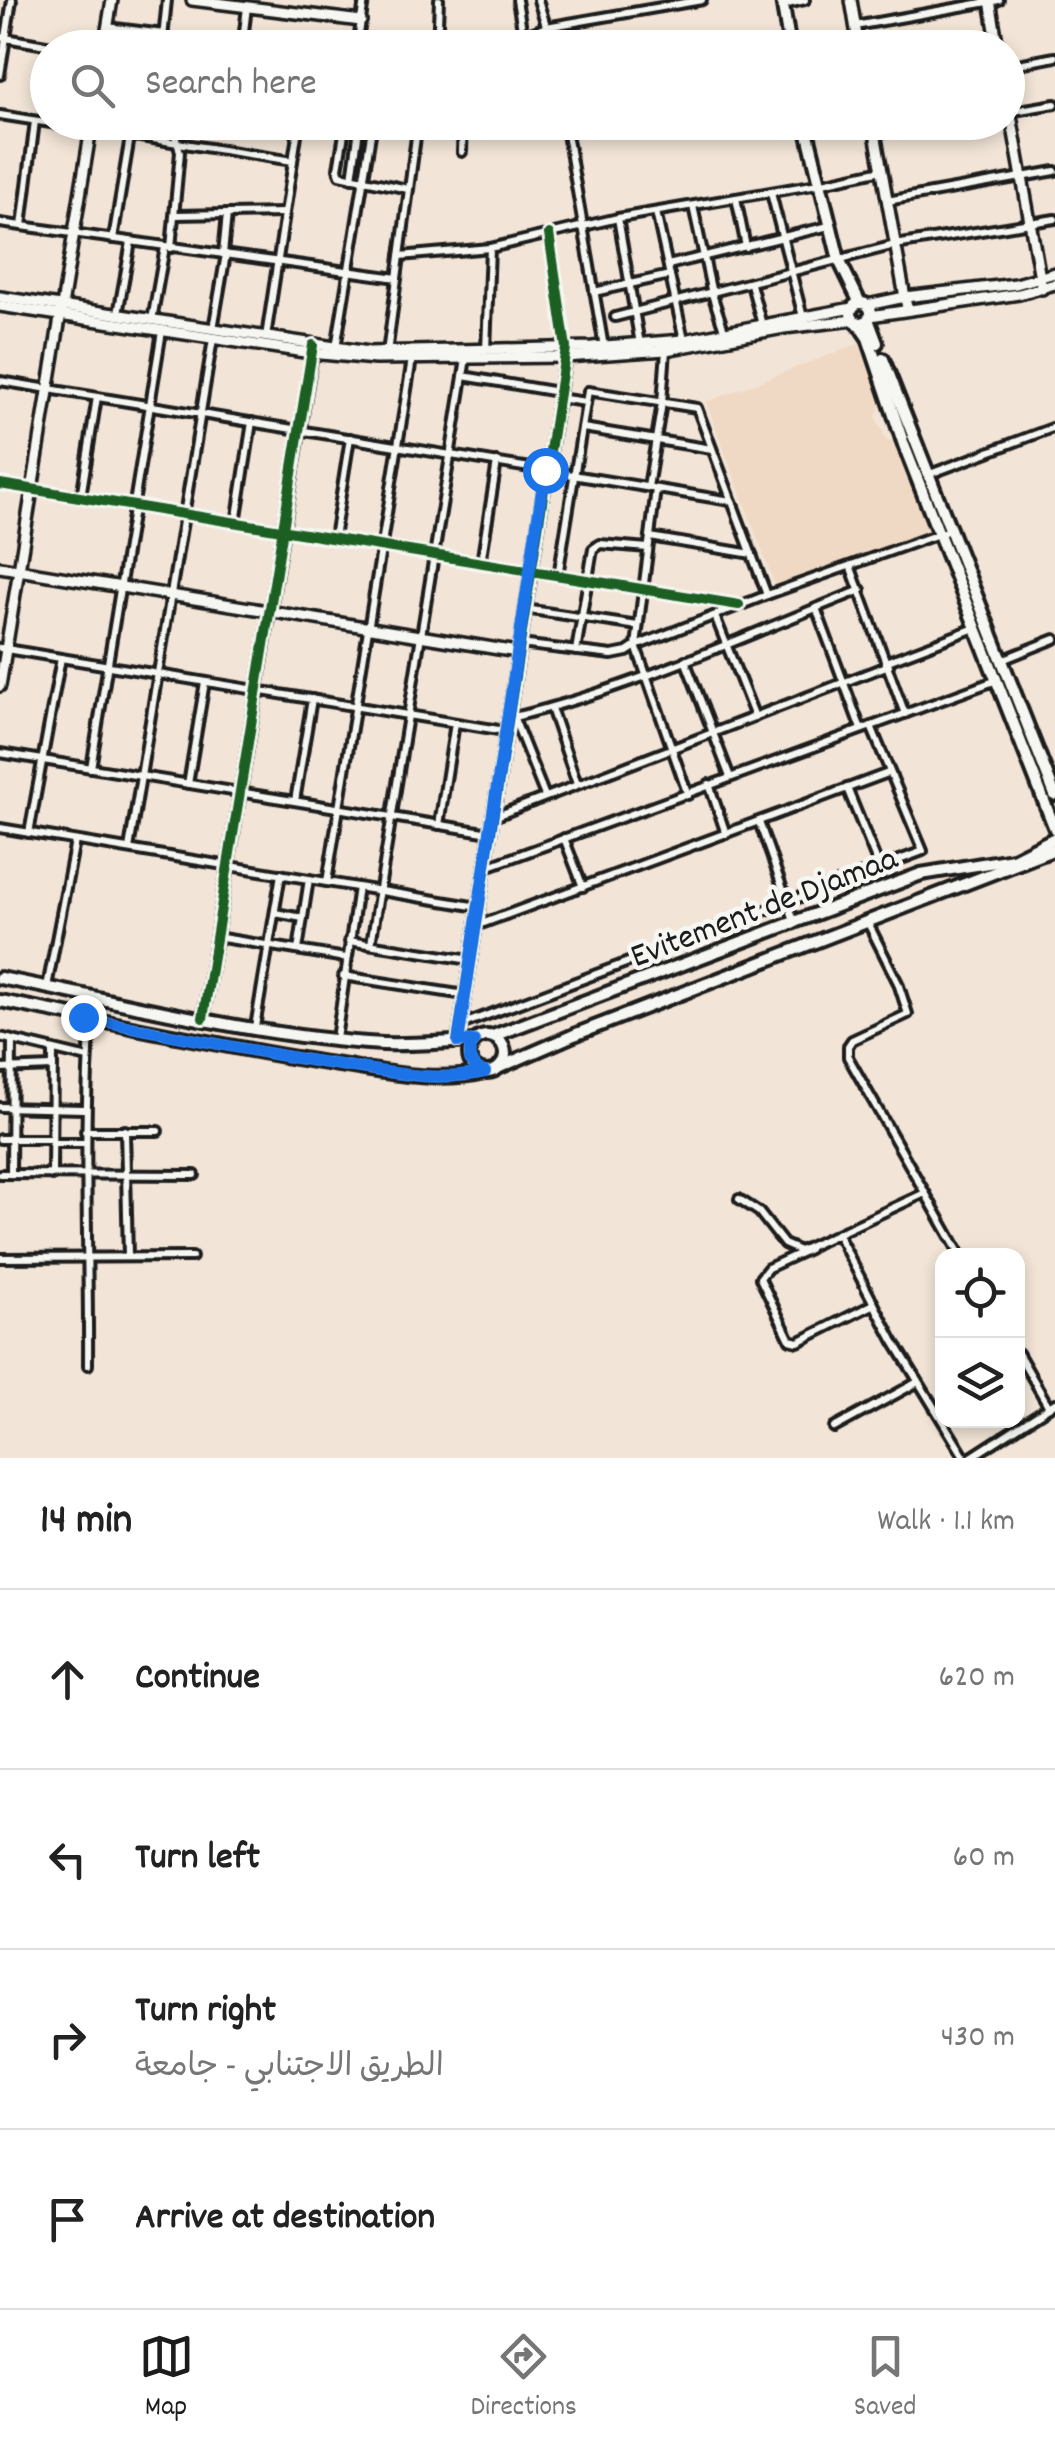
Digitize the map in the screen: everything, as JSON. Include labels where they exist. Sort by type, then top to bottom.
[{"type":"main road","points":[[783,2],[787,30]]},
{"type":"main road","points":[[809,140],[847,294],[860,312],[929,474],[975,628],[1055,829]]},
{"type":"main road","points":[[860,312],[902,441],[1002,660],[1055,795]]},
{"type":"main road","name":"Evitement de Djamaa","points":[[494,1036],[931,871],[1018,858],[1055,838]]},
{"type":"main road","name":"Evitement de Djamaa","points":[[500,1067],[1055,849]]},
{"type":"main road","points":[[0,978],[255,1028],[336,1039],[404,1044],[474,1041]]},
{"type":"main road","points":[[0,1001],[210,1045],[368,1069],[449,1076],[485,1072],[500,1067],[506,1054],[494,1036],[480,1037],[470,1046],[470,1060],[485,1072]]},
{"type":"street","points":[[0,75],[12,0]]},
{"type":"street","points":[[106,30],[112,0]]},
{"type":"street","points":[[164,30],[167,0]]},
{"type":"street","points":[[192,0],[262,3],[362,21]]},
{"type":"street","points":[[361,30],[364,0]]},
{"type":"street","points":[[437,30],[438,0]]},
{"type":"street","points":[[516,0],[522,30]]},
{"type":"street","points":[[538,0],[547,30]]},
{"type":"street","points":[[536,30],[702,0]]},
{"type":"street","points":[[783,2],[805,0]]},
{"type":"street","points":[[850,0],[856,30]]},
{"type":"street","points":[[855,26],[993,0],[996,30]]},
{"type":"street","points":[[244,30],[247,5]]},
{"type":"street","points":[[107,26],[136,30]]},
{"type":"street","points":[[3,38],[30,42]]},
{"type":"street","points":[[1025,63],[1055,57]]},
{"type":"street","points":[[1025,109],[1055,104]]},
{"type":"street","points":[[0,115],[30,120]]},
{"type":"street","points":[[22,226],[33,140]]},
{"type":"street","points":[[0,686],[3,648],[89,140]]},
{"type":"street","points":[[113,239],[130,140]]},
{"type":"street","points":[[148,140],[293,161]]},
{"type":"street","points":[[152,321],[175,215],[177,140]]},
{"type":"street","points":[[266,338],[296,140]]},
{"type":"street","points":[[343,140],[340,175],[409,188]]},
{"type":"street","points":[[352,178],[357,140]]},
{"type":"street","points":[[336,352],[370,140]]},
{"type":"street","points":[[386,355],[416,140]]},
{"type":"street","points":[[462,140],[462,152]]},
{"type":"street","points":[[568,140],[605,350]]},
{"type":"street","points":[[876,140],[906,303]]},
{"type":"street","points":[[1014,140],[1041,284]]},
{"type":"street","points":[[400,256],[490,248],[618,218],[882,170]]},
{"type":"street","points":[[887,201],[1055,171]]},
{"type":"street","points":[[771,192],[803,318]]},
{"type":"street","points":[[736,198],[746,247]]},
{"type":"street","points":[[693,206],[724,333]]},
{"type":"street","points":[[656,212],[684,340]]},
{"type":"street","points":[[175,215],[285,213]]},
{"type":"street","points":[[128,849],[201,413],[227,214]]},
{"type":"street","points":[[618,218],[640,344]]},
{"type":"street","points":[[615,318],[895,245],[1055,219]]},
{"type":"street","points":[[0,223],[397,278]]},
{"type":"street","points":[[668,265],[830,226]]},
{"type":"street","points":[[458,1042],[565,352],[549,234]]},
{"type":"street","points":[[118,316],[131,242]]},
{"type":"street","points":[[486,350],[490,248]]},
{"type":"street","points":[[1041,284],[1055,273]]},
{"type":"street","points":[[594,292],[670,275]]},
{"type":"street","points":[[751,284],[762,325]]},
{"type":"street","points":[[0,306],[118,316],[336,352],[412,359],[466,358],[666,350],[906,303],[1055,284]]},
{"type":"street","points":[[0,297],[162,331],[266,338],[312,349]]},
{"type":"street","points":[[386,355],[605,350],[860,312]]},
{"type":"street","points":[[592,348],[600,325]]},
{"type":"street","points":[[91,768],[162,331]]},
{"type":"street","points":[[203,1018],[312,349]]},
{"type":"street","points":[[666,350],[636,646],[688,795]]},
{"type":"street","points":[[371,944],[466,358]]},
{"type":"street","points":[[328,882],[412,359]]},
{"type":"street","points":[[464,376],[586,402]]},
{"type":"street","points":[[0,381],[730,501]]},
{"type":"street","points":[[558,576],[588,391],[696,408],[767,595]]},
{"type":"street","points":[[80,498],[97,397]]},
{"type":"street","points":[[236,523],[252,422]]},
{"type":"street","points":[[929,474],[1055,427]]},
{"type":"street","points":[[583,428],[712,449]]},
{"type":"street","points":[[334,538],[350,438]]},
{"type":"street","points":[[480,563],[497,462]]},
{"type":"street","points":[[0,484],[740,606]]},
{"type":"street","points":[[0,567],[421,636],[612,655],[944,533]]},
{"type":"street","points":[[650,537],[753,554]]},
{"type":"street","points":[[576,652],[596,545],[648,548]]},
{"type":"street","points":[[851,568],[905,714]]},
{"type":"street","points":[[514,717],[552,708],[647,674],[861,590]]},
{"type":"street","points":[[524,608],[638,626]]},
{"type":"street","points":[[816,608],[861,729]]},
{"type":"street","points":[[715,616],[755,716]]},
{"type":"street","points":[[492,818],[975,628]]},
{"type":"street","points":[[1002,660],[1055,639]]},
{"type":"street","points":[[3,648],[505,731]]},
{"type":"street","points":[[29,833],[61,658]]},
{"type":"street","points":[[685,660],[730,776]]},
{"type":"street","points":[[484,868],[1008,675]]},
{"type":"street","points":[[188,784],[205,682]]},
{"type":"street","points":[[295,801],[312,699]]},
{"type":"street","points":[[509,705],[545,796]]},
{"type":"street","points":[[552,708],[577,784]]},
{"type":"street","points":[[439,825],[456,723]]},
{"type":"street","points":[[461,1025],[923,851],[870,726]]},
{"type":"street","points":[[0,753],[490,833]]},
{"type":"street","points":[[475,926],[888,772]]},
{"type":"street","points":[[709,784],[726,834]]},
{"type":"street","points":[[848,788],[880,867]]},
{"type":"street","points":[[759,822],[795,923]]},
{"type":"street","points":[[0,828],[478,907]]},
{"type":"street","points":[[564,838],[583,887]]},
{"type":"street","points":[[47,987],[74,840]]},
{"type":"street","points":[[255,1028],[280,874]]},
{"type":"street","points":[[298,950],[309,879]]},
{"type":"street","points":[[336,1039],[358,887]]},
{"type":"street","points":[[275,913],[303,918]]},
{"type":"street","points":[[868,922],[898,983],[908,1014],[852,1040],[848,1056],[956,1248]]},
{"type":"street","points":[[216,936],[346,958]]},
{"type":"street","points":[[349,940],[470,960]]},
{"type":"street","points":[[343,976],[466,996]]},
{"type":"street","points":[[88,1365],[84,1109],[92,1019]]},
{"type":"street","points":[[0,1036],[88,1058]]},
{"type":"street","points":[[12,1040],[12,1174]]},
{"type":"street","points":[[52,1175],[53,1050]]},
{"type":"street","points":[[0,1069],[53,1068]]},
{"type":"street","points":[[0,1108],[84,1109]]},
{"type":"street","points":[[125,1130],[128,1256]]},
{"type":"street","points":[[85,1131],[158,1131]]},
{"type":"street","points":[[0,1139],[86,1143]]},
{"type":"street","points":[[0,1174],[195,1175]]},
{"type":"street","points":[[874,1304],[798,1342],[790,1340],[760,1278],[768,1268],[925,1193]]},
{"type":"street","points":[[738,1199],[760,1212],[784,1244],[800,1252],[809,1249]]},
{"type":"street","points":[[838,1235],[918,1382],[967,1458],[1052,1405],[1025,1364]]},
{"type":"street","points":[[0,1258],[192,1256]]},
{"type":"street","points":[[834,1428],[918,1382]]},
{"type":"shaded area","points":[[863,342],[883,396],[876,417],[887,442],[897,438],[933,528],[776,588],[706,402]]},
{"type":"cycle path","points":[[458,1041],[566,348],[549,234]]},
{"type":"cycle path","points":[[203,1018],[313,345]]},
{"type":"cycle path","points":[[0,484],[739,605]]},
{"type":"route","points":[[83,1017],[210,1045],[379,1070],[458,1076],[485,1072],[470,1060],[474,1041],[458,1042],[545,470]]}]
